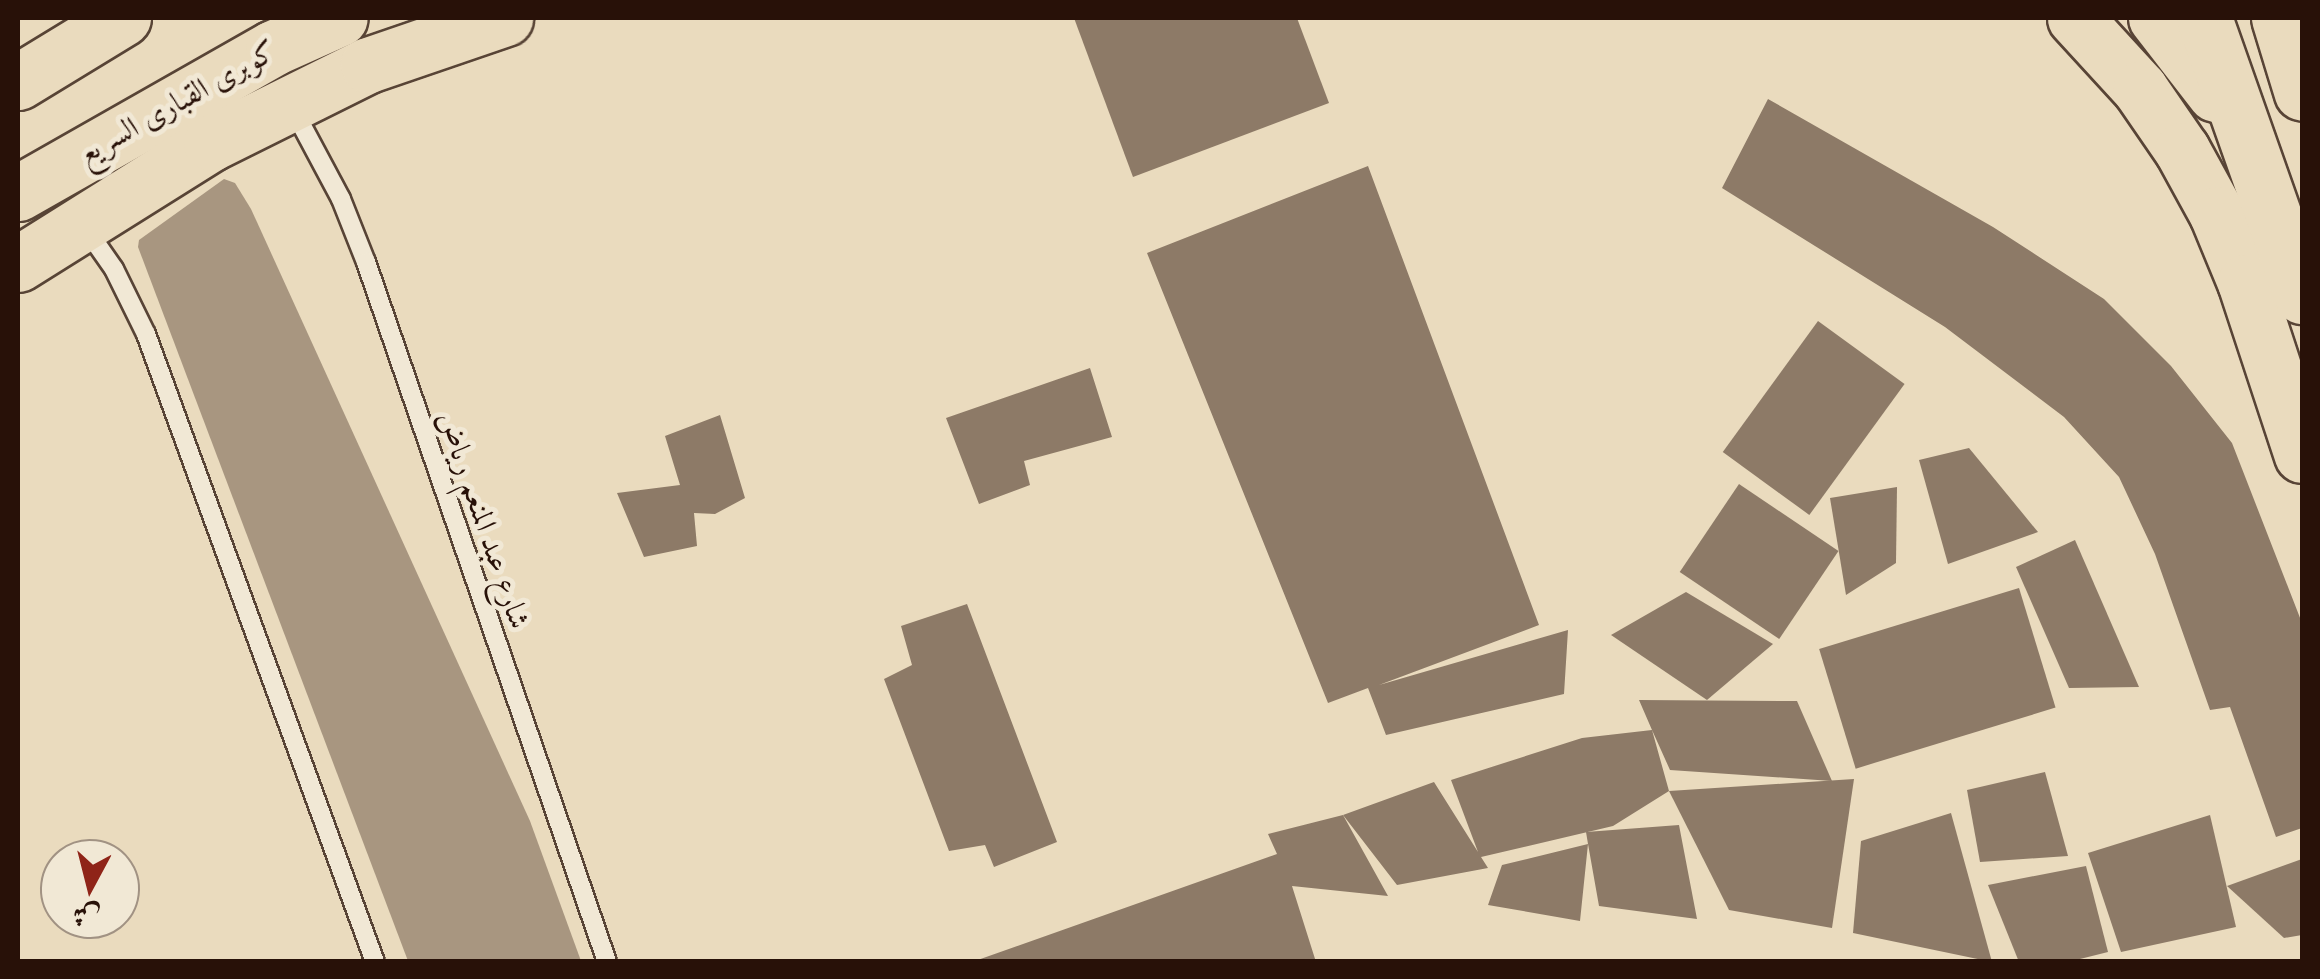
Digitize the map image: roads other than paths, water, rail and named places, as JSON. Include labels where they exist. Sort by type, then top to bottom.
[{"type":"highway","points":[[18,82],[123,18]]},
{"type":"highway","name":"كوبرى القبارى السريع","points":[[18,193],[273,48],[340,18]]},
{"type":"highway","points":[[18,264],[211,143],[368,65],[505,18]]},
{"type":"highway","points":[[2074,18],[2140,89],[2182,150],[2246,282],[2302,455]]},
{"type":"highway","points":[[2156,18],[2251,141]]},
{"type":"highway","points":[[2204,18],[2251,141],[2302,296]]},
{"type":"highway","points":[[2279,18],[2302,93]]},
{"type":"lane","name":"شارع عبد المنعم رياض","points":[[290,104],[341,199],[366,262],[607,962]]},
{"type":"lane","points":[[80,222],[114,269],[146,334],[375,962]]}]
